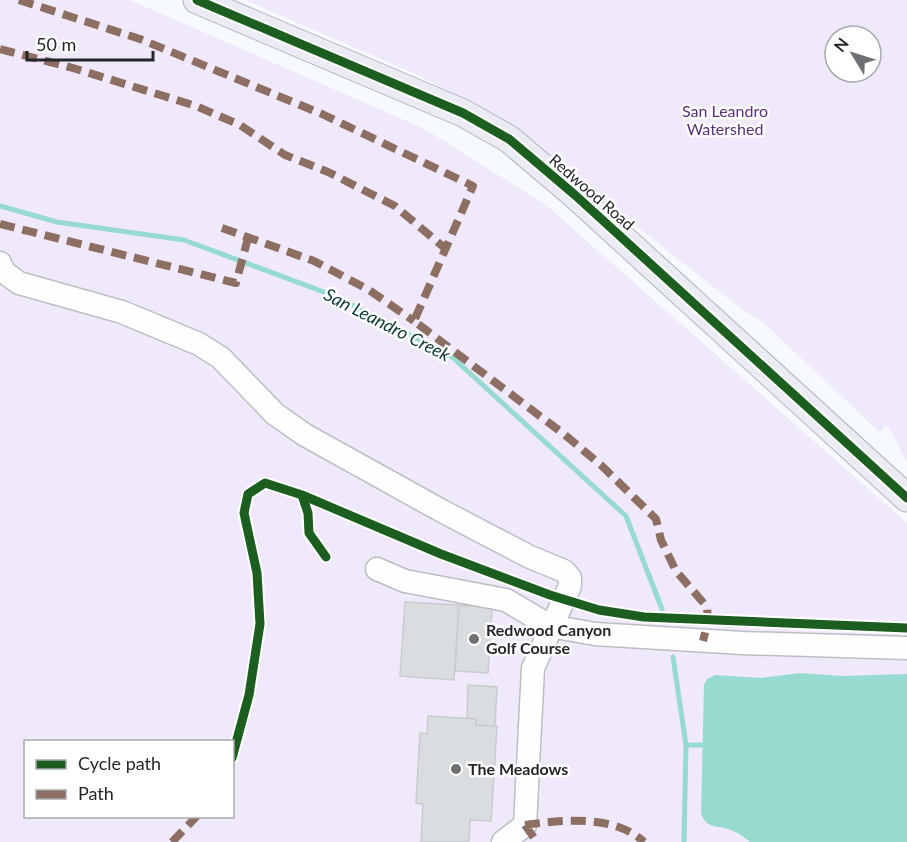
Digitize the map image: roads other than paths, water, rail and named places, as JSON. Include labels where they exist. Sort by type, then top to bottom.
[{"type":"main road","name":"Redwood Road","points":[[197,0],[463,113],[509,139],[575,195],[907,498]]},
{"type":"lane","points":[[0,263],[4,272],[19,283],[122,312],[199,344],[221,358],[274,414],[305,435],[510,547],[564,571],[570,578],[570,586],[533,668],[525,825],[503,842]]},
{"type":"lane","points":[[377,569],[405,581],[506,600],[550,626],[595,634],[742,643],[907,648]]},
{"type":"waterway","name":"San Leandro Creek","points":[[0,206],[57,222],[184,240],[332,295],[451,356],[626,516],[662,609]]},
{"type":"waterway","name":"San Leandro Creek","points":[[673,657],[686,745],[684,842]]},
{"type":"waterway","points":[[686,745],[708,745]]},
{"type":"place","name":"Redwood Canyon Golf Course","points":[[474,639]]},
{"type":"place","name":"The Meadows","points":[[456,769]]},
{"type":"park label","name":"San Leandro Watershed","points":[[725,120]]}]
